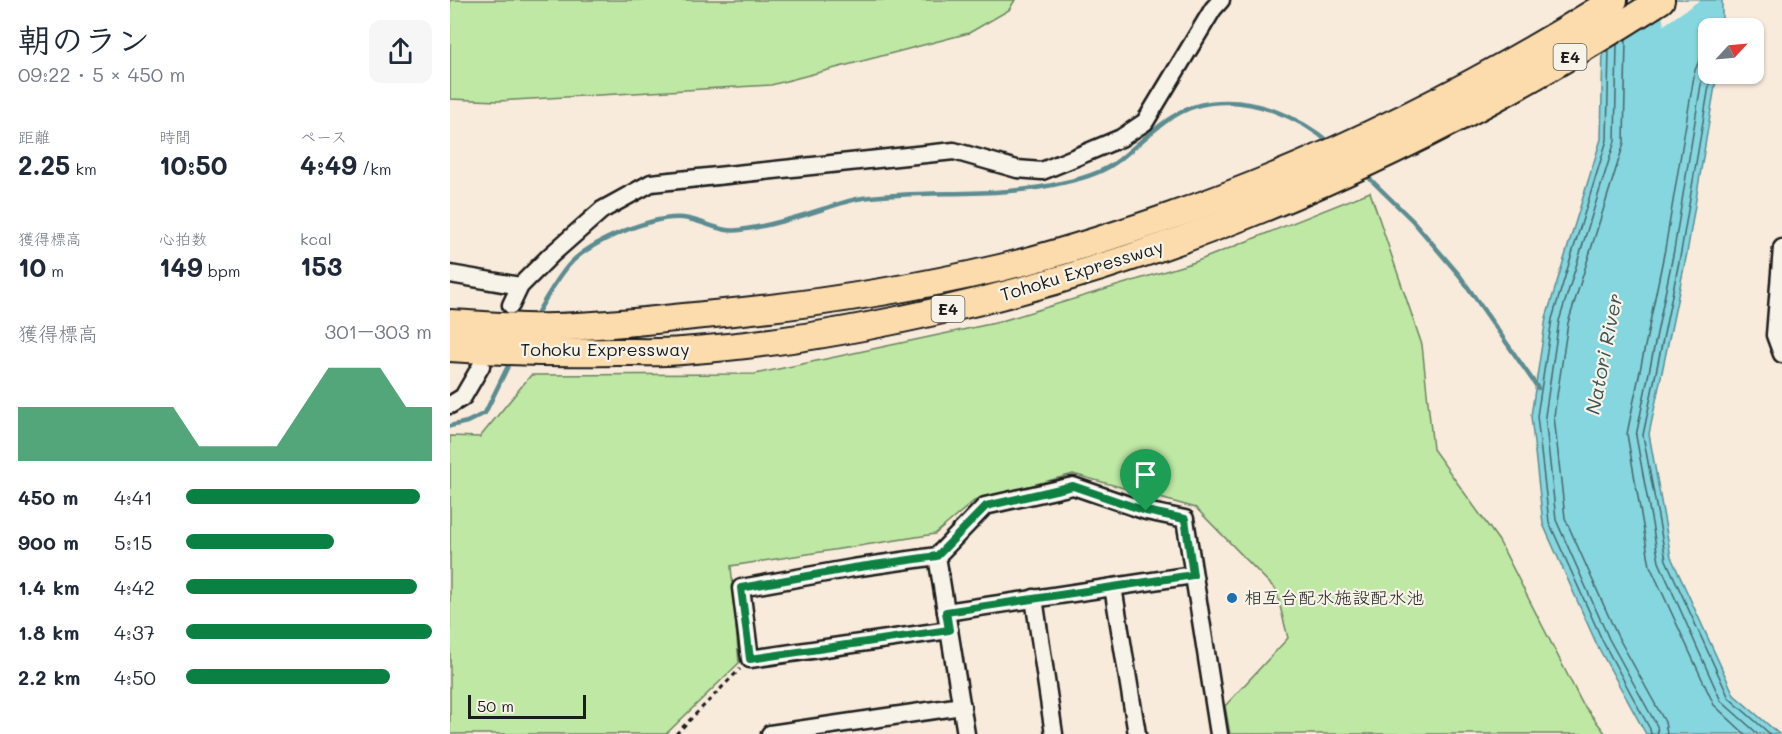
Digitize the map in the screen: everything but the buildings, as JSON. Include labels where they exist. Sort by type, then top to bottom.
[{"type":"highway","name":"Tohoku Expressway","points":[[450,323],[510,316],[552,327],[758,310],[916,286],[1003,267],[1101,240],[1199,206],[1321,157],[1473,82],[1614,0]]},
{"type":"highway","name":"Tohoku Expressway","points":[[450,348],[491,359],[536,351],[679,351],[763,344],[848,330],[1014,294],[1106,267],[1216,228],[1340,176],[1476,110],[1661,0]]},
{"type":"street","points":[[510,316],[520,286],[551,255],[602,210],[651,183],[954,152],[1017,169],[1042,171],[1121,138],[1145,122],[1221,0]]},
{"type":"street","points":[[1782,248],[1775,335],[1782,354]]},
{"type":"street","points":[[450,274],[520,286]]},
{"type":"street","points":[[450,405],[463,397],[491,359]]},
{"type":"street","points":[[949,630],[750,659],[741,588],[937,556],[986,506],[1073,486],[1146,511],[1185,519],[1219,734]]},
{"type":"street","points":[[937,556],[966,734]]},
{"type":"street","points":[[946,612],[1193,575]]},
{"type":"street","points":[[1113,587],[1137,734]]},
{"type":"street","points":[[1034,598],[1054,734]]},
{"type":"street","points":[[770,734],[882,726],[962,706]]},
{"type":"path","points":[[676,734],[750,659]]},
{"type":"green space","points":[[450,0],[1015,0],[1009,10],[969,33],[771,85],[498,101],[450,99]]},
{"type":"green space","points":[[1370,192],[1422,345],[1433,449],[1499,541],[1582,703],[1606,734],[1230,734],[1225,706],[1288,638],[1276,590],[1196,508],[1073,474],[974,501],[935,534],[731,566],[739,663],[666,734],[450,734],[450,436],[480,437],[531,375],[755,374],[995,323],[1195,262]]},
{"type":"water","name":"Natori River","points":[[1604,0],[1722,0],[1722,18],[1698,18],[1698,84],[1715,84],[1687,253],[1649,434],[1671,557],[1734,695],[1779,734],[1646,734],[1597,645],[1543,524],[1531,416],[1546,318],[1601,139]]},
{"type":"pier","points":[[1601,0],[1700,0],[1664,25],[1662,15],[1600,55]]},
{"type":"waterway","points":[[534,319],[559,278],[577,257],[605,239],[655,221],[683,218],[725,230],[740,230],[782,221],[863,198],[888,195],[990,192],[1066,182],[1107,168],[1172,117],[1184,110],[1210,103],[1243,103],[1275,111],[1305,125],[1331,144]]},
{"type":"waterway","points":[[1365,174],[1413,221],[1460,276],[1538,388]]},
{"type":"waterway","points":[[450,426],[467,422],[485,413],[511,360]]},
{"type":"place","name":"相互台配水施設配水池","points":[[1232,598]]},
{"type":"route","points":[[1073,486],[1146,511],[1185,519],[1193,575],[946,612],[949,630],[750,659],[741,588],[937,556],[986,506],[1073,486]]}]
